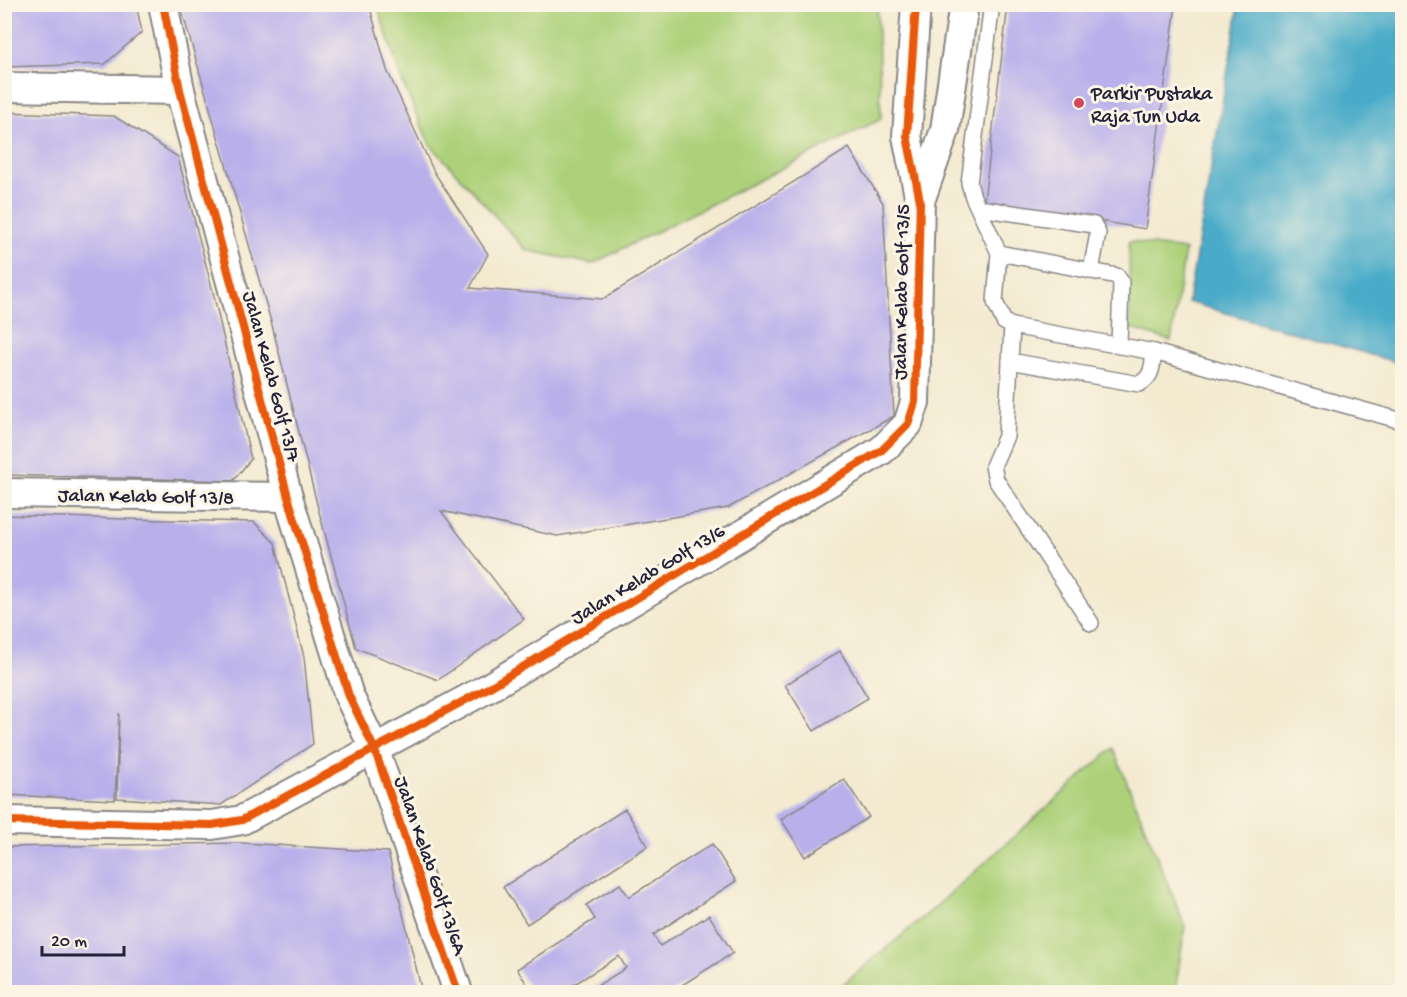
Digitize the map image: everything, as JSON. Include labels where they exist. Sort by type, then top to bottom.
[{"type":"street","name":"Jalan Kelab Golf 13/7","points":[[163,4],[180,90],[288,497],[349,696],[374,748]]},
{"type":"street","name":"Jalan Kelab Golf 13/5","points":[[915,402],[920,201],[907,136],[916,4]]},
{"type":"street","name":"Jalan Kelab Golf 13/5","points":[[920,201],[945,130],[963,4]]},
{"type":"street","points":[[4,87],[180,90]]},
{"type":"street","name":"Jalan Kelab Golf 13/6","points":[[4,821],[212,825],[242,820],[488,688],[882,450],[908,424],[915,402]]},
{"type":"street","name":"Jalan Kelab Golf 13/8","points":[[4,493],[288,497]]},
{"type":"street","name":"Jalan Kelab Golf 13/6A","points":[[374,748],[458,993]]},
{"type":"lane","points":[[992,4],[969,183],[999,253],[995,302],[1004,322],[1012,326],[1154,352],[1402,421]]},
{"type":"lane","points":[[979,208],[1094,225],[1098,233],[1091,271]]},
{"type":"lane","points":[[999,253],[1117,276],[1121,282],[1119,346]]},
{"type":"lane","points":[[1012,326],[1006,436],[993,466],[996,480],[1091,623]]},
{"type":"lane","points":[[1010,361],[1139,384],[1145,381],[1151,373],[1154,352]]},
{"type":"green space","points":[[377,5],[877,5],[881,119],[592,264],[526,250],[429,143],[402,81]]},
{"type":"green space","points":[[1129,241],[1185,250],[1171,341],[1130,328]]},
{"type":"green space","points":[[1113,748],[1185,926],[1175,992],[834,992],[932,910]]},
{"type":"water","points":[[1239,5],[1402,5],[1402,364],[1188,302]]},
{"type":"building","points":[[4,4],[136,4],[142,32],[105,64],[4,67]]},
{"type":"building","points":[[180,4],[369,4],[387,70],[434,172],[488,254],[470,288],[603,299],[849,148],[883,203],[894,416],[728,508],[557,536],[441,511],[524,619],[438,680],[356,648],[272,325]]},
{"type":"building","name":"Parkir Pustaka Raja Tun Uda","points":[[1008,5],[1176,5],[1145,229],[984,201]]},
{"type":"building","points":[[4,112],[114,116],[178,157],[213,292],[251,459],[233,481],[4,475]]},
{"type":"building","points":[[4,515],[254,522],[275,543],[304,657],[313,744],[221,805],[117,798],[119,713],[115,800],[4,795]]},
{"type":"building","points":[[840,651],[868,698],[814,731],[785,685]]},
{"type":"building","points":[[844,779],[869,817],[805,857],[781,819]]},
{"type":"building","points":[[625,809],[648,846],[527,924],[503,887]]},
{"type":"building","points":[[243,843],[388,852],[422,992],[4,992],[4,847]]},
{"type":"building","points":[[712,844],[736,881],[653,935],[660,946],[709,915],[733,953],[671,992],[587,992],[626,968],[619,956],[562,992],[532,992],[517,969],[595,919],[586,905],[620,884],[629,897]]},
{"type":"cycle path","points":[[163,4],[180,90],[288,497],[349,696],[374,748],[458,992]]},
{"type":"cycle path","points":[[4,821],[212,825],[242,820],[488,688],[882,450],[908,424],[915,402],[920,201],[907,136],[916,4]]},
{"type":"place","name":"Parkir Pustaka Raja Tun Uda","points":[[1079,103]]}]
